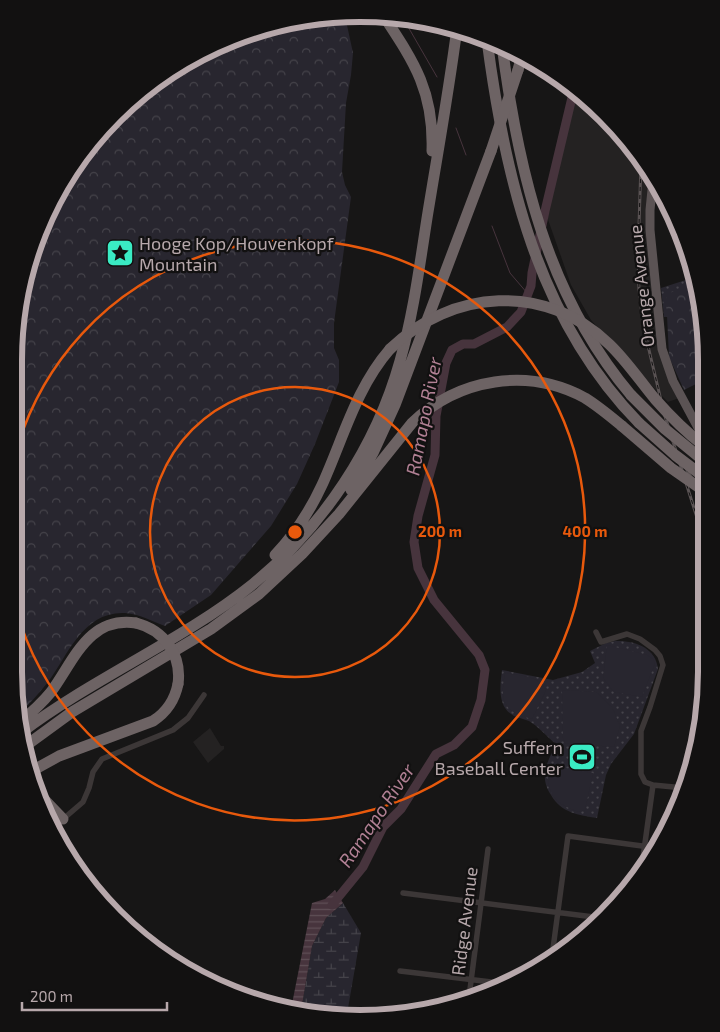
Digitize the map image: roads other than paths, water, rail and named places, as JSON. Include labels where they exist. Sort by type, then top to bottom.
[{"type":"highway","points":[[389,24],[415,66],[429,104],[432,145],[426,223]]},
{"type":"highway","points":[[27,728],[65,702],[220,607],[267,572],[304,536],[336,494],[364,448],[386,401],[400,362],[410,318],[426,223],[455,36]]},
{"type":"highway","points":[[488,48],[502,133],[522,218],[545,280],[568,328],[588,361],[612,393],[639,423],[674,455],[698,473]]},
{"type":"highway","points":[[503,54],[512,113],[528,188],[542,235],[573,310],[607,365],[631,395],[656,422],[698,456]]},
{"type":"highway","points":[[328,525],[364,469],[389,421],[491,151],[520,63]]},
{"type":"highway","points":[[220,607],[268,562],[302,521],[322,486],[365,384],[377,365],[390,349],[421,324],[437,315],[463,306],[501,300],[546,307],[581,323],[603,338],[663,408],[698,440]]},
{"type":"highway","points":[[30,743],[72,712],[233,614],[274,581],[349,504],[412,423],[440,401],[456,393],[481,384],[516,380],[550,385],[586,399],[698,488]]},
{"type":"highway","points":[[25,717],[51,692],[84,644],[94,633],[102,628],[115,623],[136,623],[156,631],[171,647],[178,664],[178,684],[170,703],[161,715],[153,721],[59,756],[37,768]]},
{"type":"highway","points":[[37,770],[42,765]]},
{"type":"main road","name":"Orange Avenue","points":[[652,191],[650,230],[662,348],[673,381],[698,428]]},
{"type":"street","points":[[596,632],[602,642],[626,634],[640,639],[660,656],[663,665],[641,731],[641,774],[645,782],[653,785],[677,787]]},
{"type":"street","points":[[59,823],[83,802],[93,772],[102,759],[173,730],[188,718],[204,695]]},
{"type":"street","points":[[644,856],[653,785]]},
{"type":"street","points":[[553,949],[568,836],[649,847]]},
{"type":"street","name":"Ridge Avenue","points":[[470,991],[488,849]]},
{"type":"street","points":[[403,893],[593,917]]},
{"type":"street","points":[[400,971],[493,982]]},
{"type":"waterway","points":[[407,26],[437,77]]},
{"type":"waterway","name":"Ramapo River","points":[[332,905],[363,867],[383,827],[401,809],[436,754],[454,745],[472,727],[481,700],[485,670],[479,655],[434,600],[418,568],[414,542],[418,516],[435,455],[436,416],[446,363],[452,350],[463,344],[474,344],[507,327],[521,312],[531,286],[545,211],[572,97]]},
{"type":"waterway","points":[[456,128],[466,155]]},
{"type":"waterway","points":[[492,226],[510,273],[528,294]]},
{"type":"railway","points":[[641,172],[638,256],[639,291],[644,329],[664,413],[698,521]]},
{"type":"railway","points":[[686,468],[698,491]]},
{"type":"place","name":"Hooge Kop/Houvenkopf Mountain","points":[[120,253]]},
{"type":"place","name":"Suffern Baseball Center","points":[[582,757]]}]
